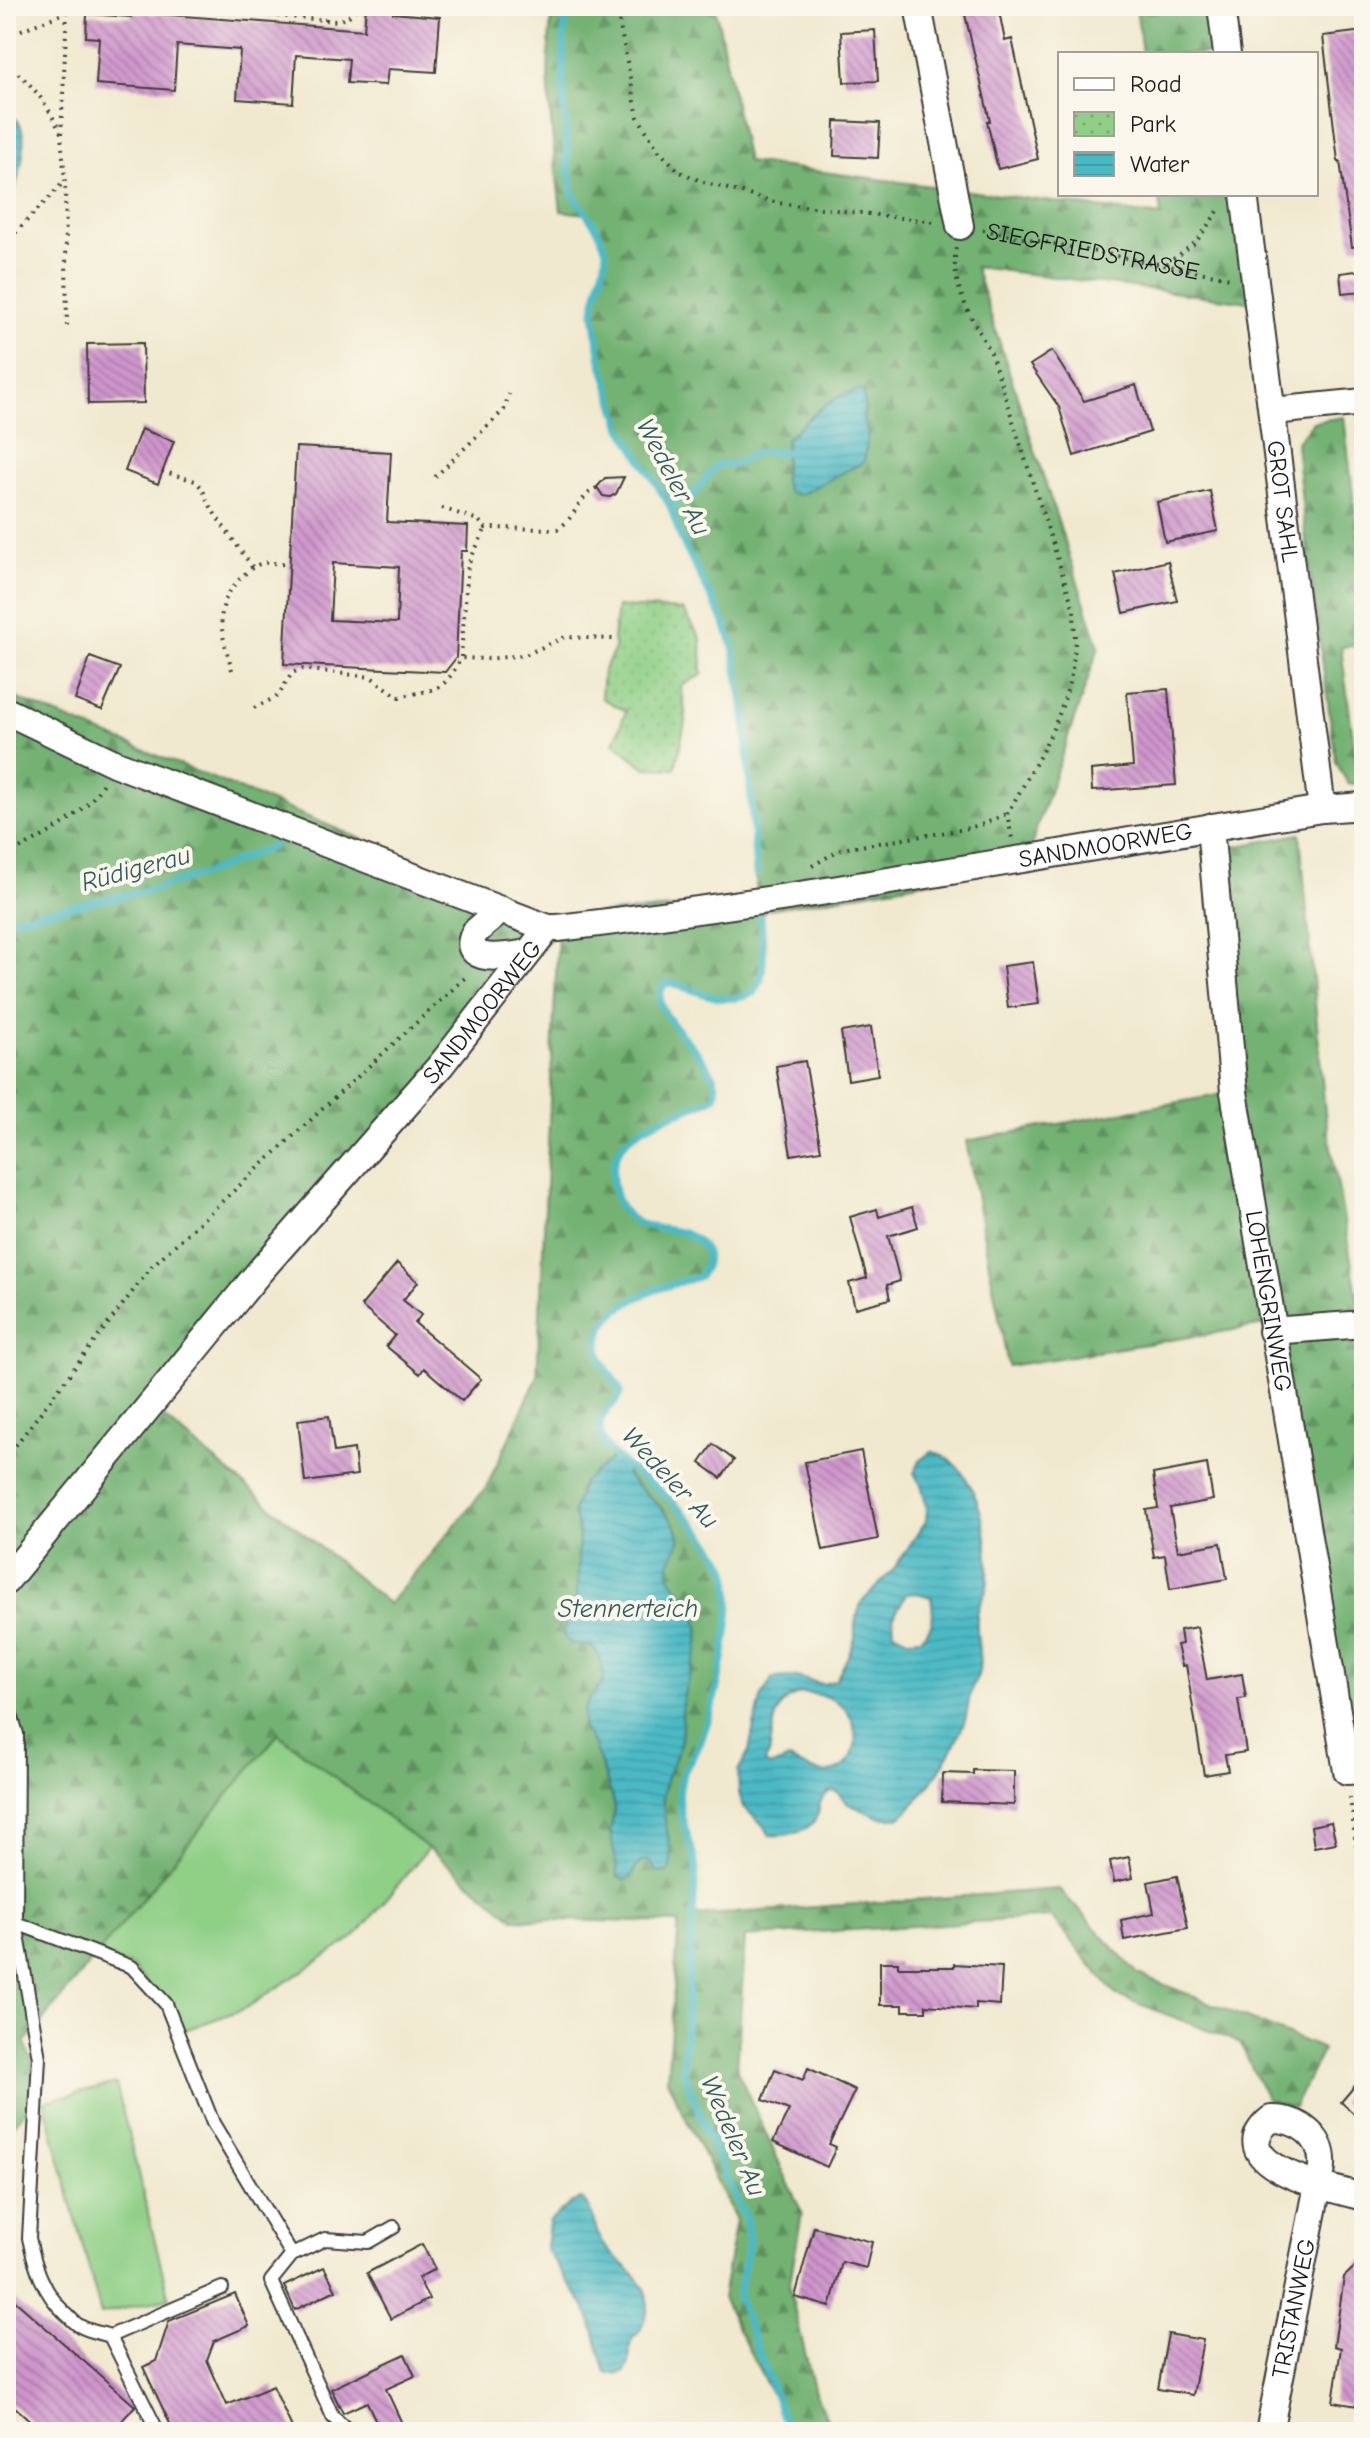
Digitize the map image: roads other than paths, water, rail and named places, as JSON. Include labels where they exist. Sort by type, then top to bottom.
[{"type":"street","name":"SIEGFRIEDSTRASSE","points":[[918,6],[960,226]]},
{"type":"street","points":[[1221,6],[1227,52]]},
{"type":"street","name":"GROT SAHL","points":[[1235,198],[1256,283],[1322,809]]},
{"type":"street","points":[[1273,411],[1364,402]]},
{"type":"street","points":[[6,711],[114,763],[548,928]]},
{"type":"street","name":"SANDMOORWEG","points":[[6,1581],[260,1271],[441,1065],[548,928],[756,903],[1322,809],[1364,806]]},
{"type":"street","name":"LOHENGRINWEG","points":[[1210,827],[1234,1092],[1272,1331],[1355,1770]]},
{"type":"street","points":[[501,910],[472,937],[475,953],[482,956],[528,953]]},
{"type":"street","points":[[1272,1331],[1364,1324]]},
{"type":"street","name":"TRISTANWEG","points":[[1269,2432],[1318,2185],[1364,2197]]},
{"type":"lane","points":[[6,1698],[17,1734],[16,1923],[39,2058],[29,2238],[38,2274],[51,2298],[79,2326],[110,2336],[222,2288]]},
{"type":"lane","points":[[16,1923],[132,1967],[166,2004],[213,2123],[292,2255]]},
{"type":"lane","points":[[350,2432],[333,2417],[271,2281],[292,2255],[325,2239],[368,2242],[394,2227]]},
{"type":"lane","points":[[110,2336],[158,2432]]},
{"type":"water","points":[[6,113],[17,120],[22,128],[23,152],[18,178],[6,209]]},
{"type":"water","points":[[863,390],[863,420],[868,435],[864,462],[799,495],[788,492],[784,482],[786,439],[831,401]]},
{"type":"water","points":[[931,1451],[947,1458],[961,1471],[971,1488],[985,1529],[988,1570],[987,1587],[977,1617],[979,1671],[964,1723],[937,1775],[899,1818],[881,1818],[848,1804],[837,1792],[831,1791],[821,1801],[816,1818],[808,1827],[789,1834],[770,1835],[743,1807],[739,1792],[738,1771],[749,1751],[762,1696],[773,1678],[796,1677],[823,1684],[836,1680],[855,1638],[855,1623],[861,1603],[893,1570],[926,1521],[922,1487],[914,1473],[920,1461]],"holes":[[[906,1594],[931,1597],[932,1619],[929,1629],[921,1638],[908,1639],[894,1632],[893,1618]],[[802,1693],[829,1698],[839,1703],[849,1715],[855,1744],[853,1754],[840,1769],[820,1772],[789,1759],[767,1765],[765,1761],[776,1716],[785,1702]]]},
{"type":"water","name":"Stennerteich","points":[[615,1456],[629,1467],[626,1475],[667,1515],[678,1532],[678,1544],[670,1561],[670,1575],[694,1610],[698,1627],[697,1648],[683,1700],[681,1742],[663,1794],[671,1868],[668,1872],[657,1873],[650,1861],[642,1861],[631,1878],[625,1880],[617,1876],[610,1830],[615,1809],[612,1796],[595,1748],[583,1728],[583,1713],[588,1700],[603,1682],[604,1674],[596,1651],[590,1646],[569,1643],[563,1635],[577,1595],[579,1533],[573,1513],[583,1482]]},
{"type":"water","points":[[582,2199],[589,2208],[600,2239],[636,2276],[646,2291],[648,2306],[644,2323],[631,2342],[629,2362],[620,2374],[606,2373],[584,2305],[546,2249],[549,2222],[572,2202]]},
{"type":"waterway","name":"Wedeler Au","points":[[567,6],[563,81],[568,169],[574,196],[598,230],[606,250],[594,314],[601,361],[622,428],[670,506],[681,539],[725,624],[733,646],[745,715],[756,874]]},
{"type":"waterway","points":[[670,506],[692,496],[717,465],[737,464],[756,452],[785,452]]},
{"type":"waterway","name":"Rüdigerau","points":[[6,920],[151,890],[204,874],[274,846]]},
{"type":"waterway","name":"Wedeler Au","points":[[761,917],[763,965],[755,992],[743,997],[722,998],[671,983],[665,984],[660,996],[673,1024],[709,1068],[715,1083],[715,1097],[646,1127],[631,1137],[620,1149],[614,1166],[614,1187],[620,1204],[632,1219],[650,1227],[689,1235],[704,1249],[707,1260],[698,1277],[666,1286],[632,1301],[606,1323],[600,1337],[600,1354],[621,1392],[603,1417],[600,1427],[602,1438],[615,1457],[681,1510],[709,1541],[727,1570],[730,1607],[719,1679],[702,1738],[681,1781],[679,1799],[696,1870],[683,2070],[746,2220],[749,2242],[738,2297],[791,2432]]}]
